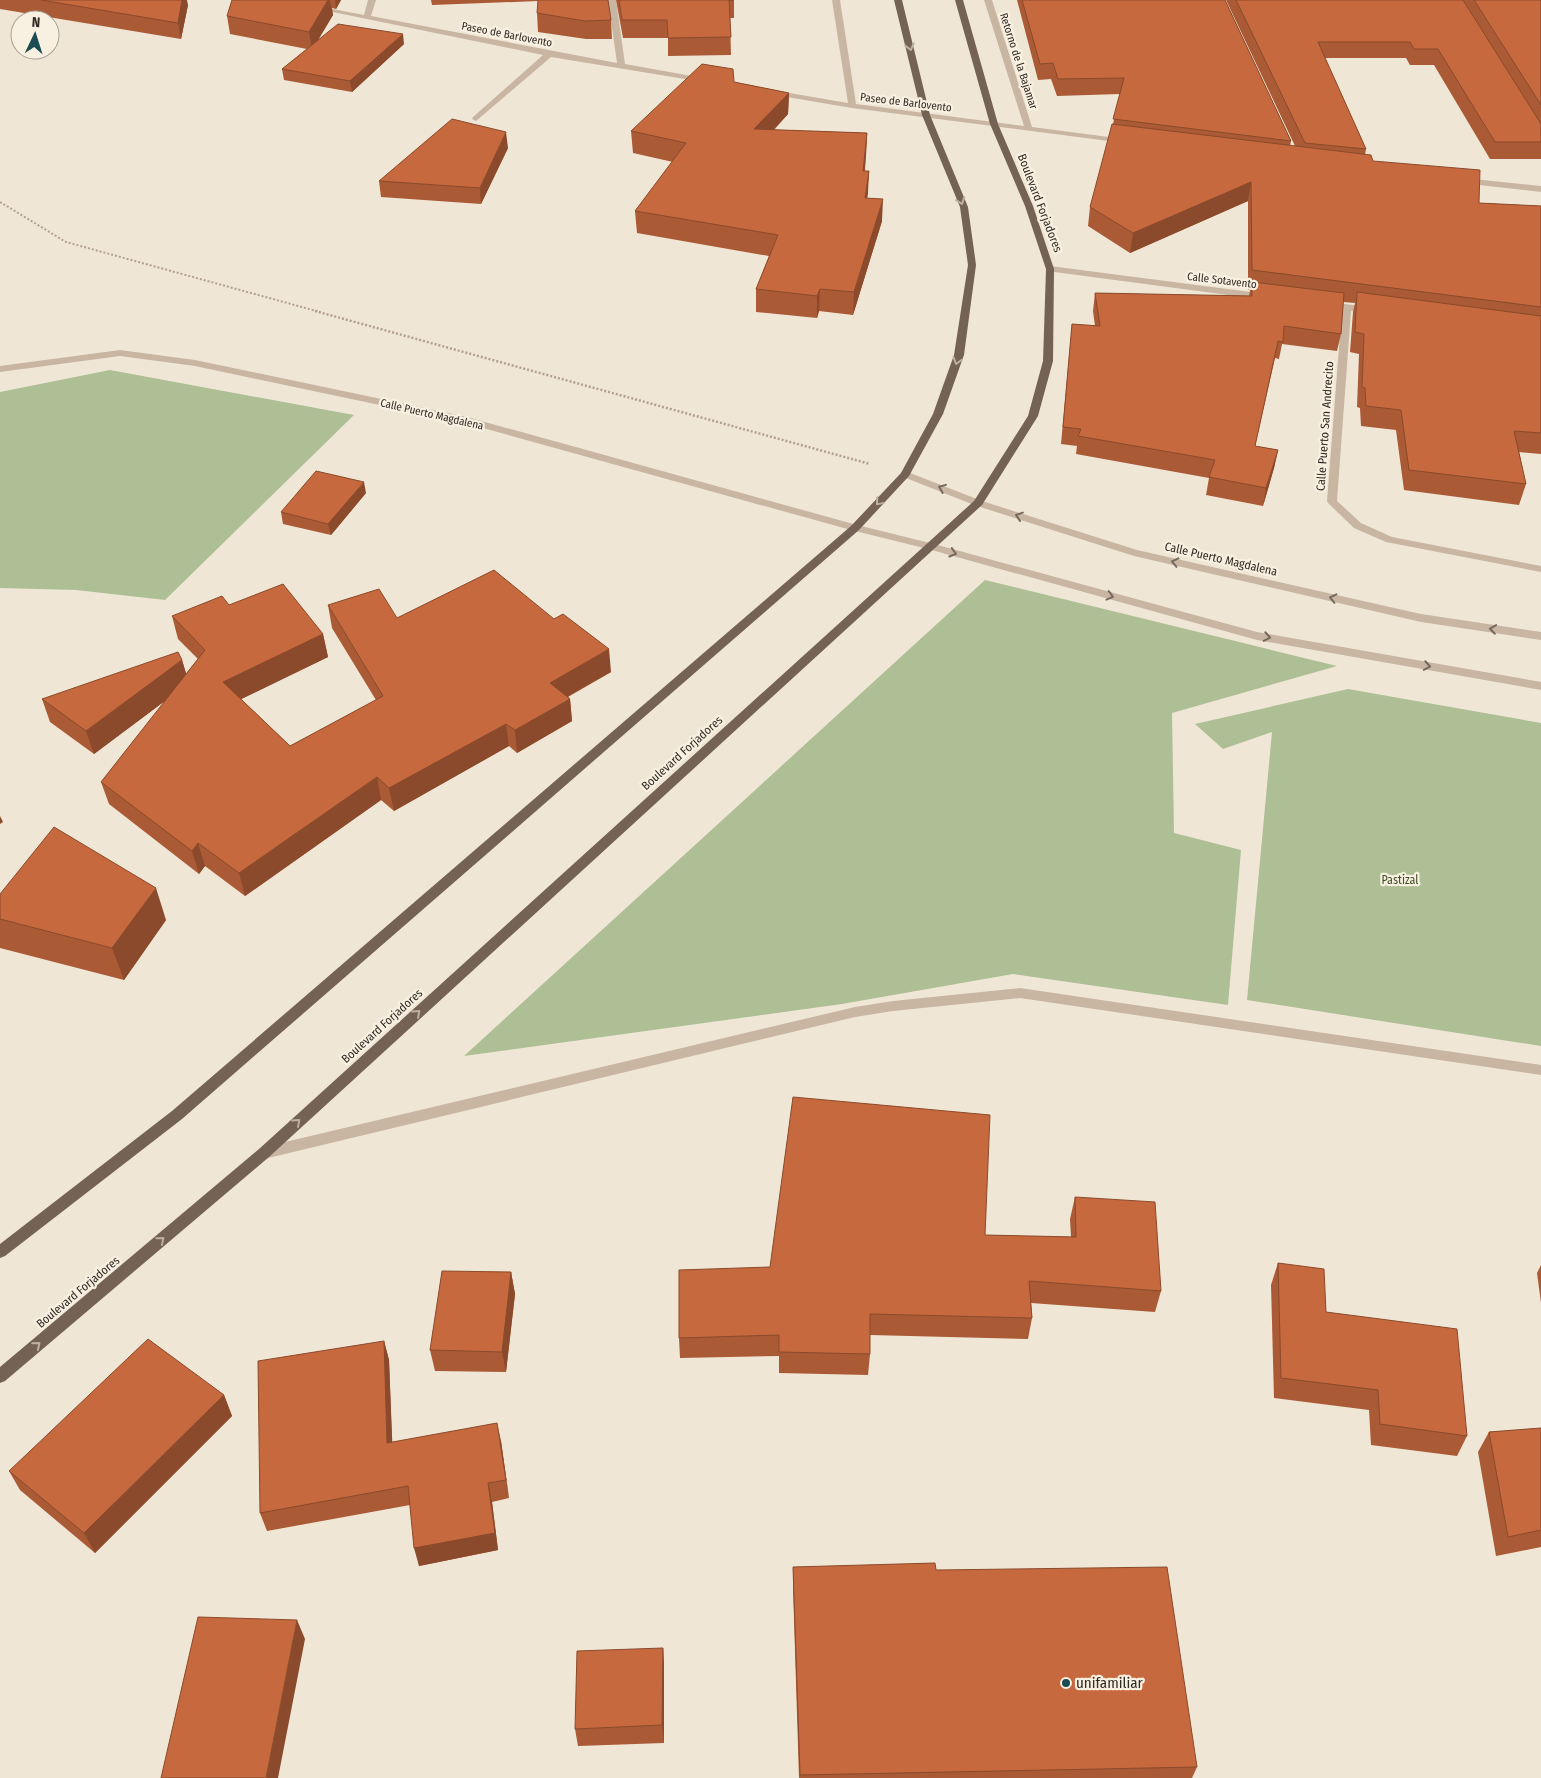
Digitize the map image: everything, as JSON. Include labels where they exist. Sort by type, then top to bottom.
[{"type":"main road","points":[[0,1252],[177,1115],[855,528],[905,474],[938,414],[959,356],[972,265],[964,207],[926,116],[898,0]]},
{"type":"main road","name":"Boulevard Forjadores","points":[[0,1376],[264,1153],[978,502],[1033,416],[1048,361],[1050,269],[1029,206],[994,124],[959,0]]},
{"type":"street","points":[[367,18],[372,0]]},
{"type":"street","points":[[612,0],[621,65]]},
{"type":"street","points":[[836,0],[852,106]]},
{"type":"street","name":"Retorno de la Bajamar","points":[[988,0],[1029,129]]},
{"type":"street","name":"Paseo de Barlovento","points":[[311,7],[549,54],[708,80]]},
{"type":"street","points":[[476,119],[549,54]]},
{"type":"street","name":"Paseo de Barlovento","points":[[765,91],[852,106],[1134,142]]},
{"type":"street","points":[[1453,179],[1541,189]]},
{"type":"street","name":"Calle Sotavento","points":[[1050,269],[1278,298]]},
{"type":"street","points":[[1317,304],[1376,311]]},
{"type":"street","name":"Calle Puerto San Andrecito","points":[[1347,308],[1332,501],[1346,519],[1367,532],[1390,540],[1541,569]]},
{"type":"street","name":"Calle Puerto Magdalena","points":[[0,369],[120,353],[195,363],[467,420],[855,528],[930,546],[1258,636],[1541,686]]},
{"type":"street","name":"Calle Puerto Magdalena","points":[[905,474],[978,502],[1134,553],[1421,618],[1541,636]]},
{"type":"street","points":[[264,1153],[855,1012],[893,1006],[1020,993],[1541,1070]]},
{"type":"path","points":[[0,202],[66,242],[905,474]]},
{"type":"green space","points":[[110,370],[354,415],[165,600],[76,590],[0,588],[0,392]]},
{"type":"green space","points":[[985,580],[1337,666],[1172,713],[1174,833],[1241,850],[1228,1005],[1013,974],[842,1004],[464,1056]]},
{"type":"green space","name":"Pastizal","points":[[1348,689],[1541,723],[1541,1046],[1247,1000],[1272,732],[1223,749],[1195,724]]},
{"type":"building","points":[[41,0],[182,0],[178,23]]},
{"type":"building","points":[[232,0],[328,0],[309,32],[227,16]]},
{"type":"building","points":[[538,0],[608,0],[611,20],[585,21],[537,13]]},
{"type":"building","points":[[619,0],[729,0],[731,37],[668,38],[667,20],[622,20]]},
{"type":"building","points":[[1022,0],[1225,0],[1291,141],[1113,119],[1124,78],[1058,79],[1053,63],[1040,64]]},
{"type":"building","points":[[1236,0],[1463,0],[1541,124],[1541,142],[1495,142],[1438,49],[1414,49],[1410,42],[1318,42],[1366,149],[1305,143]]},
{"type":"building","points":[[1474,0],[1541,0],[1541,105]]},
{"type":"building","points":[[338,24],[403,34],[350,81],[282,69]]},
{"type":"building","points":[[702,64],[733,69],[734,82],[789,93],[754,129],[867,133],[863,171],[869,171],[865,198],[883,199],[854,292],[820,289],[817,296],[756,289],[778,235],[635,211],[686,143],[631,131]]},
{"type":"building","points":[[452,119],[506,132],[480,188],[379,181]]},
{"type":"building","points":[[1112,124],[1371,155],[1373,161],[1480,170],[1479,203],[1541,206],[1541,307],[1252,270],[1251,182],[1133,233],[1090,207]]},
{"type":"building","points":[[1252,282],[1344,293],[1341,334],[1284,326],[1283,342],[1278,341],[1255,446],[1278,450],[1266,488],[1209,477],[1215,460],[1078,436],[1081,429],[1063,427],[1072,324],[1100,326],[1095,293],[1252,296]]},
{"type":"building","points":[[1357,292],[1541,316],[1541,433],[1514,431],[1526,484],[1409,470],[1401,410],[1366,406],[1365,388],[1362,387],[1364,334],[1355,332]]},
{"type":"building","points":[[316,471],[364,482],[328,524],[281,512]]},
{"type":"building","points":[[494,570],[554,619],[563,614],[609,649],[550,683],[570,699],[515,730],[506,724],[389,788],[377,777],[239,873],[198,843],[192,851],[101,782],[205,650],[172,616],[222,596],[229,605],[283,584],[323,634],[223,682],[290,746],[383,696],[328,605],[379,589],[397,618]]},
{"type":"building","points":[[178,652],[182,660],[86,731],[42,699]]},
{"type":"building","points":[[54,827],[156,888],[112,948],[0,919],[0,894]]},
{"type":"building","points":[[793,1097],[990,1115],[985,1235],[1076,1237],[1075,1197],[1155,1202],[1161,1291],[1029,1281],[1032,1318],[870,1314],[870,1354],[779,1352],[779,1335],[679,1338],[679,1270],[770,1267]]},
{"type":"building","points":[[1278,1263],[1324,1269],[1326,1312],[1457,1329],[1467,1436],[1380,1424],[1378,1390],[1281,1378]]},
{"type":"building","points":[[442,1271],[511,1272],[502,1352],[430,1350]]},
{"type":"building","points":[[148,1339],[224,1395],[84,1533],[9,1471]]},
{"type":"building","points":[[384,1341],[387,1443],[497,1423],[506,1480],[488,1483],[495,1533],[414,1548],[408,1486],[260,1513],[258,1361]]},
{"type":"building","points":[[1541,1428],[1541,1530],[1508,1537],[1489,1432]]},
{"type":"building","points":[[935,1563],[936,1570],[1167,1567],[1197,1767],[800,1775],[793,1567]]},
{"type":"building","points":[[198,1617],[297,1620],[266,1778],[161,1778]]},
{"type":"building","points":[[663,1648],[662,1725],[575,1729],[577,1651]]},
{"type":"place","name":"unifamiliar","points":[[1066,1683]]}]
